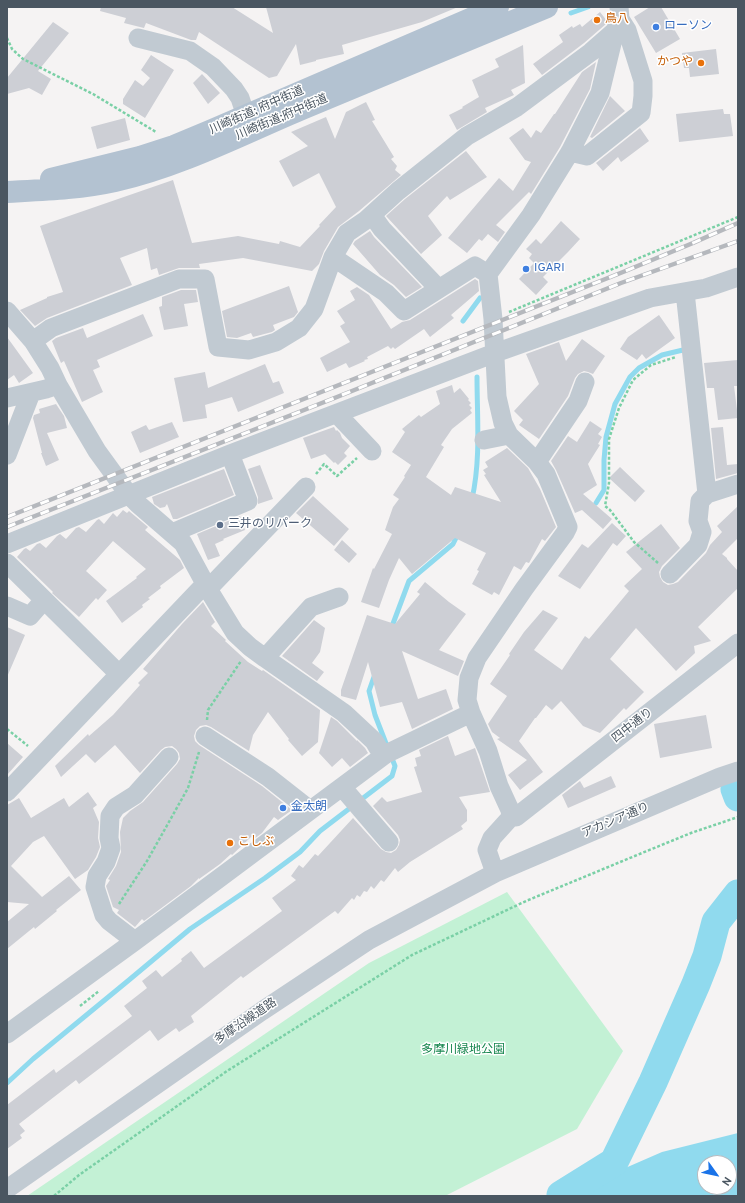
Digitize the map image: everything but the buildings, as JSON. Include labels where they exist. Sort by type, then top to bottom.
[{"type":"main road","name":"川崎街道; 府中街道","points":[[7,191],[140,157],[174,146],[498,7]]},
{"type":"main road","name":"川崎街道;府中街道","points":[[7,191],[63,189],[94,186],[148,172],[208,150],[276,120],[547,7]]},
{"type":"street","points":[[570,152],[587,156],[641,113],[643,81],[627,30],[618,19]]},
{"type":"street","points":[[514,817],[499,786],[488,751],[471,713],[467,700],[469,678],[477,658],[568,527],[546,474],[537,462],[509,435],[503,422],[497,397],[496,353],[488,274],[531,215],[570,152],[600,92],[618,19]]},
{"type":"street","points":[[33,341],[51,328],[163,284],[179,279],[204,279],[218,347],[249,350],[276,342],[299,328],[314,309],[333,257],[347,233],[372,215],[398,191],[466,136],[517,106],[591,52],[618,19]]},
{"type":"street","points":[[138,38],[190,51],[213,67],[234,89],[240,98],[246,116]]},
{"type":"street","points":[[372,215],[382,229],[438,288]]},
{"type":"street","points":[[333,257],[386,293],[404,311],[438,288],[475,266],[488,274]]},
{"type":"street","points":[[7,544],[230,454],[496,353],[650,298],[685,292],[718,284],[738,277]]},
{"type":"street","points":[[685,292],[707,494]]},
{"type":"street","points":[[7,311],[33,341],[97,451],[129,494],[138,504],[183,542],[235,633],[258,653],[344,713],[388,753]]},
{"type":"street","points":[[537,462],[578,401],[585,382]]},
{"type":"street","points":[[7,398],[58,386]]},
{"type":"street","points":[[7,455],[31,393]]},
{"type":"street","points":[[337,414],[371,449]]},
{"type":"street","points":[[484,440],[509,435]]},
{"type":"street","points":[[172,533],[248,501],[230,454]]},
{"type":"street","points":[[670,574],[698,546],[702,532],[698,521],[700,501],[707,494],[738,484]]},
{"type":"street","points":[[7,792],[119,674],[306,487]]},
{"type":"street","points":[[7,564],[119,674]]},
{"type":"street","points":[[258,653],[311,607],[339,597]]},
{"type":"street","points":[[7,606],[30,616],[44,600]]},
{"type":"street","name":"四中通り","points":[[495,873],[487,850],[492,838],[514,817],[738,643]]},
{"type":"street","points":[[7,1034],[135,941],[310,810],[351,798],[388,753],[471,713]]},
{"type":"street","points":[[206,736],[268,777],[310,810]]},
{"type":"street","points":[[135,941],[104,916],[95,887],[97,876],[106,862],[110,848],[110,816],[116,807],[135,795],[169,757]]},
{"type":"street","name":"アカシア通り","points":[[495,873],[712,780],[738,771]]},
{"type":"street","points":[[351,798],[389,842]]},
{"type":"street","name":"多摩沿線道路","points":[[7,1189],[262,1011],[369,940],[495,873]]},
{"type":"path","points":[[7,38],[12,49],[23,59],[93,94],[159,133]]},
{"type":"path","points":[[493,318],[738,217]]},
{"type":"path","points":[[670,574],[634,542],[610,510],[605,506],[609,483],[610,439],[619,408],[633,380],[651,365],[676,357],[692,355]]},
{"type":"path","points":[[306,487],[324,464],[337,476],[371,449]]},
{"type":"path","points":[[109,921],[147,861],[188,788],[206,736],[208,710],[258,653]]},
{"type":"path","points":[[7,729],[41,757]]},
{"type":"path","points":[[54,1196],[79,1175],[227,1071],[412,955],[526,901],[691,833],[738,817]]},
{"type":"green space","name":"多摩川緑地公園","points":[[507,892],[623,1051],[577,1129],[445,1196],[27,1196],[369,963]]},
{"type":"water","points":[[738,1133],[738,1196],[561,1196],[662,1152]]},
{"type":"waterway","points":[[571,13],[588,7]]},
{"type":"waterway","points":[[463,321],[480,298]]},
{"type":"waterway","points":[[596,503],[604,490],[606,437],[615,404],[630,377],[639,368],[662,355],[683,350]]},
{"type":"waterway","points":[[472,499],[478,454],[477,377]]},
{"type":"waterway","points":[[391,629],[409,581],[453,544],[459,532]]},
{"type":"waterway","points":[[375,674],[369,691],[375,715],[387,746]]},
{"type":"waterway","points":[[7,1083],[33,1059],[190,929],[265,878],[300,852],[320,831],[392,776],[395,766],[391,756]]},
{"type":"waterway","points":[[735,789],[738,797]]},
{"type":"waterway","points":[[561,1195],[614,1162],[653,1082],[696,984],[707,956],[716,922],[738,894]]},
{"type":"railway","points":[[7,517],[623,272],[738,223]]},
{"type":"railway","points":[[7,527],[621,283],[738,241]]},
{"type":"place","name":"鳥八","points":[[597,20]]},
{"type":"place","name":"ローソン","points":[[656,27]]},
{"type":"place","name":"かつや","points":[[701,63]]},
{"type":"place","name":"IGARI","points":[[526,269]]},
{"type":"place","name":"三井のリパーク","points":[[220,525]]},
{"type":"place","name":"金太朗","points":[[283,808]]},
{"type":"place","name":"こしぶ","points":[[230,843]]}]
